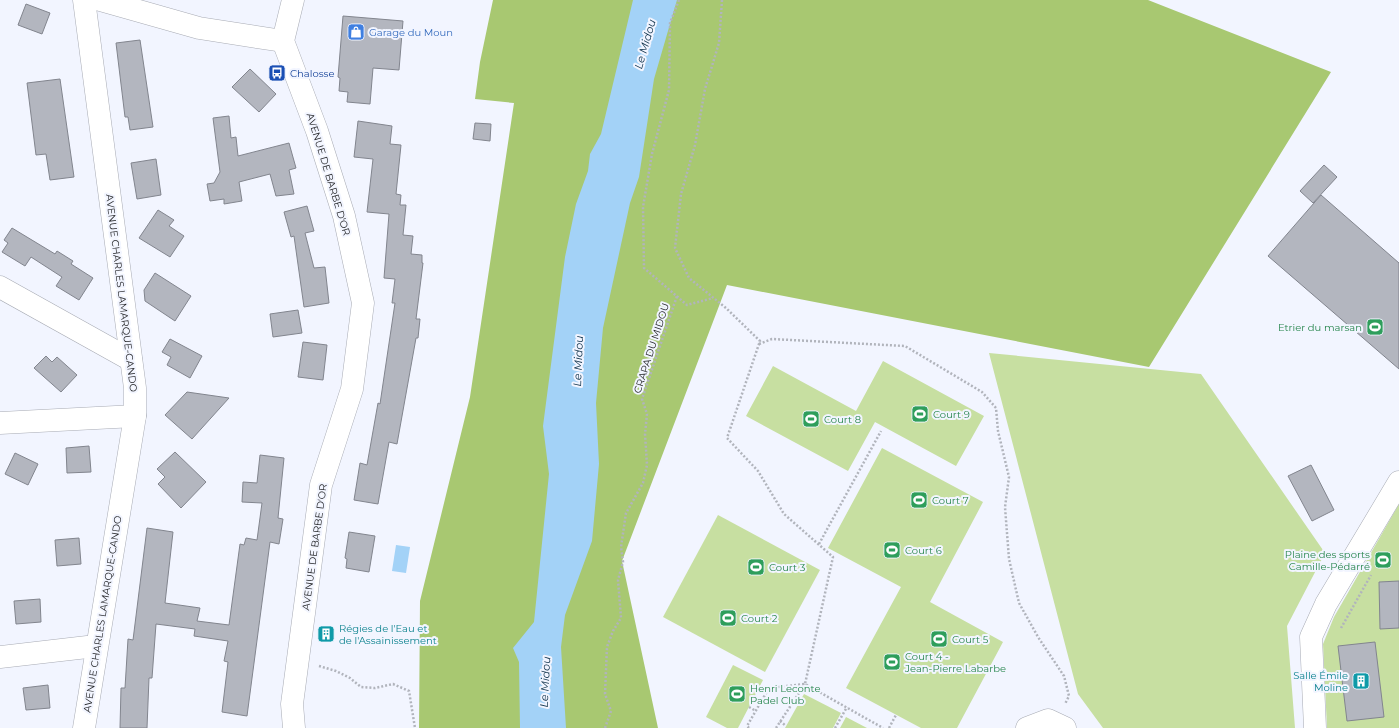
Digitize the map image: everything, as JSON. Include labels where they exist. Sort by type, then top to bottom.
[{"type":"street","name":"AVENUE CHARLES LAMARQUE-CANDO","points":[[84,0],[135,388],[135,416],[96,646],[84,728]]},
{"type":"street","points":[[100,0],[199,28],[283,42],[293,0]]},
{"type":"street","name":"AVENUE DE BARBE D'OR","points":[[283,42],[317,130],[344,216],[363,303],[352,389],[321,485],[292,704],[294,728]]},
{"type":"street","points":[[0,287],[131,360]]},
{"type":"street","points":[[0,423],[135,416]]},
{"type":"street","points":[[1314,728],[1311,637],[1326,604],[1399,482]]},
{"type":"street","points":[[0,657],[96,646]]},
{"type":"street","points":[[1027,728],[1048,720],[1061,726]]},
{"type":"path","name":"CRAPA DU MIDOU","points":[[679,0],[670,23],[669,90],[652,154],[643,208],[644,268],[687,305],[713,298]]},
{"type":"path","points":[[722,0],[719,43],[705,89],[695,145],[681,194],[675,248],[689,278],[726,308],[760,341],[726,438],[758,471],[784,514],[833,557],[805,684],[776,728]]},
{"type":"path","name":"CRAPA DU MIDOU","points":[[606,728],[611,711],[605,694],[606,655],[613,631],[621,618],[618,580],[623,562],[621,546],[626,513],[643,483],[647,465],[645,434],[647,414],[642,399],[677,296]]},
{"type":"path","points":[[759,344],[772,339],[905,346],[982,392],[996,408],[998,431],[1009,477],[1005,507],[1009,559],[1019,603],[1038,637],[1064,676],[1069,696],[1061,726]]},
{"type":"path","points":[[819,544],[881,431]]},
{"type":"path","points":[[1338,632],[1372,573]]},
{"type":"path","points":[[313,665],[336,671],[350,678],[361,687],[374,688],[393,684],[409,691],[415,728]]},
{"type":"path","points":[[749,728],[748,726],[769,688],[805,684],[883,728]]},
{"type":"path","points":[[749,707],[756,711]]},
{"type":"path","points":[[835,728],[847,707]]},
{"type":"path","points":[[889,728],[896,715]]},
{"type":"path","points":[[780,722],[786,726]]},
{"type":"green space","points":[[493,0],[1148,0],[1331,72],[1149,367],[727,285],[622,561],[658,728],[419,728],[420,601],[470,397],[514,103],[475,99],[480,62]]},
{"type":"green space","points":[[989,353],[1201,374],[1325,553],[1287,626],[1295,728],[1103,728],[1078,694]]},
{"type":"green space","points":[[883,361],[984,416],[956,466],[875,422],[848,471],[746,416],[773,366],[856,411]]},
{"type":"green space","points":[[882,448],[983,502],[930,602],[1003,642],[957,728],[921,728],[846,688],[901,587],[828,548]]},
{"type":"green space","name":"Plaine des sports Camille-Pédarré","points":[[1399,504],[1399,728],[1327,728],[1323,644],[1334,617]]},
{"type":"green space","points":[[718,515],[820,570],[765,672],[663,617]]},
{"type":"green space","name":"Henri Leconte Padel Club","points":[[733,665],[763,680],[738,728],[727,728],[706,717]]},
{"type":"green space","name":"Henri Leconte Padel Club","points":[[804,694],[841,713],[833,728],[785,728]]},
{"type":"green space","points":[[846,717],[867,728],[840,728]]},
{"type":"water","name":"Le Midou","points":[[633,0],[677,0],[654,79],[639,177],[630,203],[603,328],[596,403],[599,464],[592,541],[565,615],[561,647],[566,728],[520,728],[519,662],[513,648],[534,622],[549,474],[543,426],[565,257],[576,204],[588,171],[590,154],[601,134]]},
{"type":"water","points":[[396,545],[410,547],[406,573],[392,571]]},
{"type":"building","points":[[26,4],[50,13],[42,34],[18,25]]},
{"type":"building","points":[[343,16],[403,21],[399,70],[373,68],[370,104],[347,102],[348,92],[339,91],[340,78],[338,77]]},
{"type":"building","points":[[140,40],[153,127],[130,130],[128,117],[125,117],[116,43]]},
{"type":"building","points":[[250,69],[276,94],[259,112],[232,87]]},
{"type":"building","points":[[60,79],[74,177],[50,180],[46,154],[36,155],[27,83]]},
{"type":"building","points":[[229,116],[231,138],[236,137],[238,156],[289,143],[296,168],[289,170],[294,194],[276,196],[270,174],[239,182],[242,201],[224,204],[224,199],[210,201],[207,184],[214,183],[220,172],[213,118]]},
{"type":"building","points":[[358,121],[392,126],[390,144],[401,145],[396,194],[401,195],[400,205],[406,205],[403,235],[413,236],[411,254],[422,255],[423,263],[416,319],[420,319],[418,338],[416,338],[397,444],[389,442],[378,504],[354,500],[360,463],[367,465],[378,403],[380,404],[395,303],[392,303],[395,279],[384,278],[389,214],[367,212],[373,159],[354,157]]},
{"type":"building","points":[[475,123],[491,124],[490,141],[473,139]]},
{"type":"building","points":[[156,159],[161,195],[137,199],[131,163]]},
{"type":"building","points":[[1324,165],[1337,177],[1313,203],[1300,191]]},
{"type":"building","name":"Etrier du marsan","points":[[1321,195],[1399,263],[1399,369],[1268,256]]},
{"type":"building","points":[[307,206],[314,231],[305,233],[314,268],[325,267],[329,303],[304,307],[294,236],[291,237],[284,212]]},
{"type":"building","points":[[158,210],[174,220],[169,226],[184,236],[170,257],[139,238]]},
{"type":"building","points":[[12,228],[55,254],[57,251],[73,261],[71,264],[93,278],[79,300],[56,286],[62,277],[31,257],[25,266],[2,252],[8,243],[4,240]]},
{"type":"building","points":[[155,273],[191,296],[175,321],[145,301],[144,290]]},
{"type":"building","points":[[298,310],[302,333],[273,337],[270,314]]},
{"type":"building","points":[[170,339],[202,356],[190,378],[167,365],[171,357],[162,352]]},
{"type":"building","points":[[303,342],[327,345],[323,380],[298,377]]},
{"type":"building","points":[[46,356],[52,362],[57,357],[77,375],[61,392],[34,368]]},
{"type":"building","points":[[187,392],[229,398],[192,439],[165,415]]},
{"type":"building","points":[[89,446],[91,472],[67,473],[66,448]]},
{"type":"building","points":[[175,452],[206,482],[181,508],[158,484],[165,477],[157,469]]},
{"type":"building","points":[[15,453],[38,464],[28,485],[5,474]]},
{"type":"building","points":[[260,455],[284,458],[278,518],[283,519],[279,544],[270,542],[247,716],[222,712],[228,662],[224,661],[228,641],[194,636],[195,629],[156,624],[152,678],[149,678],[147,728],[120,728],[121,688],[125,688],[128,639],[133,640],[147,528],[173,532],[165,603],[200,608],[197,621],[229,625],[240,544],[244,545],[246,538],[257,540],[262,503],[242,502],[243,482],[257,483]]},
{"type":"building","points":[[1311,465],[1334,510],[1312,521],[1288,476]]},
{"type":"building","points":[[349,532],[375,536],[369,572],[346,568],[347,559],[345,558]]},
{"type":"building","points":[[79,538],[81,564],[57,566],[55,540]]},
{"type":"building","points":[[1399,581],[1399,628],[1380,629],[1379,582]]},
{"type":"building","points":[[40,599],[41,622],[16,624],[14,601]]},
{"type":"building","name":"Salle Émile Moline","points":[[1375,642],[1384,717],[1347,721],[1338,646]]},
{"type":"building","points":[[48,685],[50,708],[26,710],[23,688]]},
{"type":"place","name":"Garage du Moun","points":[[356,32]]},
{"type":"place","name":"Chalosse","points":[[277,73]]},
{"type":"place","name":"Etrier du marsan","points":[[1375,327]]},
{"type":"place","name":"Court 9","points":[[920,414]]},
{"type":"place","name":"Court 8","points":[[811,419]]},
{"type":"place","name":"Court 7","points":[[919,500]]},
{"type":"place","name":"Court 6","points":[[892,550]]},
{"type":"place","name":"Plaine des sports Camille-Pédarré","points":[[1383,560]]},
{"type":"place","name":"Court 3","points":[[756,567]]},
{"type":"place","name":"Court 2","points":[[728,618]]},
{"type":"place","name":"Régies de l'Eau et de l'Assainissement","points":[[326,634]]},
{"type":"place","name":"Court 5","points":[[939,639]]},
{"type":"place","name":"Court 4 - Jean-Pierre Labarbe","points":[[892,662]]},
{"type":"place","name":"Salle Émile Moline","points":[[1361,681]]},
{"type":"place","name":"Henri Leconte Padel Club","points":[[737,694]]}]
